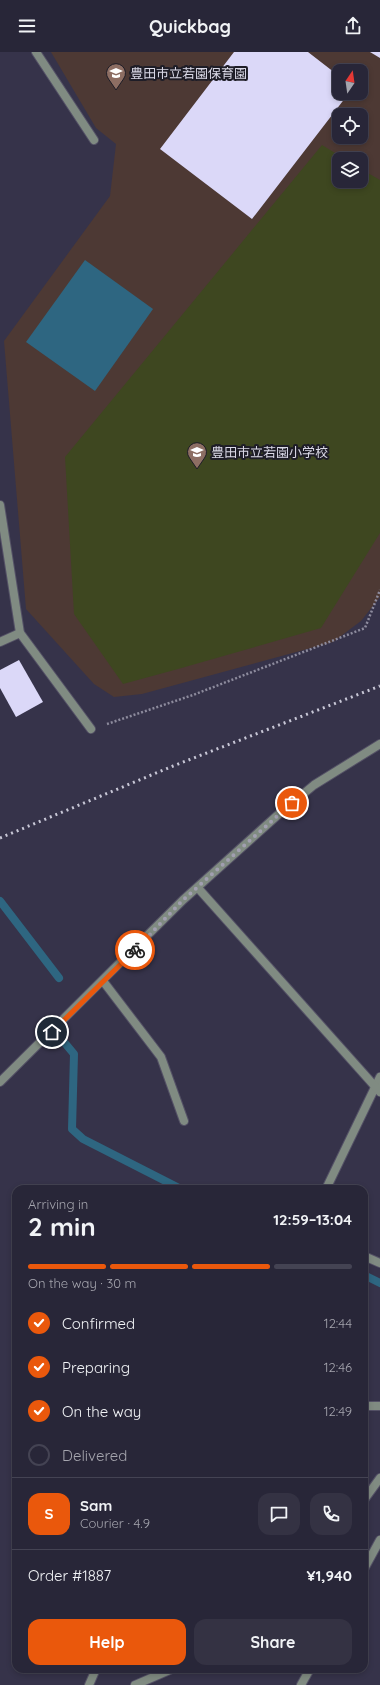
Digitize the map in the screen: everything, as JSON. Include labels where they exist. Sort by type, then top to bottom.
[{"type":"street","points":[[36,52],[94,140]]},
{"type":"street","points":[[0,504],[20,633],[91,729]]},
{"type":"street","points":[[0,642],[20,633]]},
{"type":"street","points":[[0,1082],[183,900],[280,813],[314,785],[380,744]]},
{"type":"street","points":[[198,888],[377,1090]]},
{"type":"street","points":[[103,981],[161,1057],[184,1121]]},
{"type":"street","points":[[328,1185],[377,1090],[380,1077]]},
{"type":"street","points":[[368,1258],[380,1263]]},
{"type":"street","points":[[368,1406],[380,1406]]},
{"type":"street","points":[[368,1494],[380,1478]]},
{"type":"street","points":[[368,1562],[380,1540]]},
{"type":"street","points":[[89,1685],[94,1673]]},
{"type":"street","points":[[135,1685],[163,1673]]},
{"type":"street","points":[[301,1685],[308,1673]]},
{"type":"path","points":[[91,729],[193,695],[366,628],[380,590]]},
{"type":"shaded area","name":"豊田市立若園小学校","points":[[51,52],[380,52],[380,597],[361,621],[333,642],[142,694],[114,697],[94,684],[26,609],[4,341],[110,196],[116,144],[96,128]]},
{"type":"green space","points":[[322,145],[334,152],[332,152],[332,188],[368,188],[368,173],[380,180],[380,533],[321,628],[123,684],[74,614],[65,457]]},
{"type":"water","points":[[85,260],[153,309],[95,391],[26,342]]},
{"type":"building","points":[[234,52],[308,52],[332,71],[332,100],[344,100],[337,108],[332,108],[332,115],[252,219],[160,149]]},
{"type":"building","points":[[370,52],[380,52],[380,58]]},
{"type":"building","points":[[19,660],[43,702],[16,717],[0,688],[0,670]]},
{"type":"waterway","points":[[0,901],[59,978]]},
{"type":"waterway","points":[[64,1042],[74,1054],[72,1129],[83,1139],[173,1185]]},
{"type":"waterway","points":[[368,1277],[380,1283]]},
{"type":"railway","points":[[0,838],[173,766],[380,686]]},
{"type":"way so far","points":[[135,950],[183,900],[292,803]]},
{"type":"place","name":"豊田市立若園保育園","points":[[116,90]]},
{"type":"place","name":"豊田市立若園小学校","points":[[197,469]]},
{"type":"route","points":[[52,1032],[135,950]]}]
